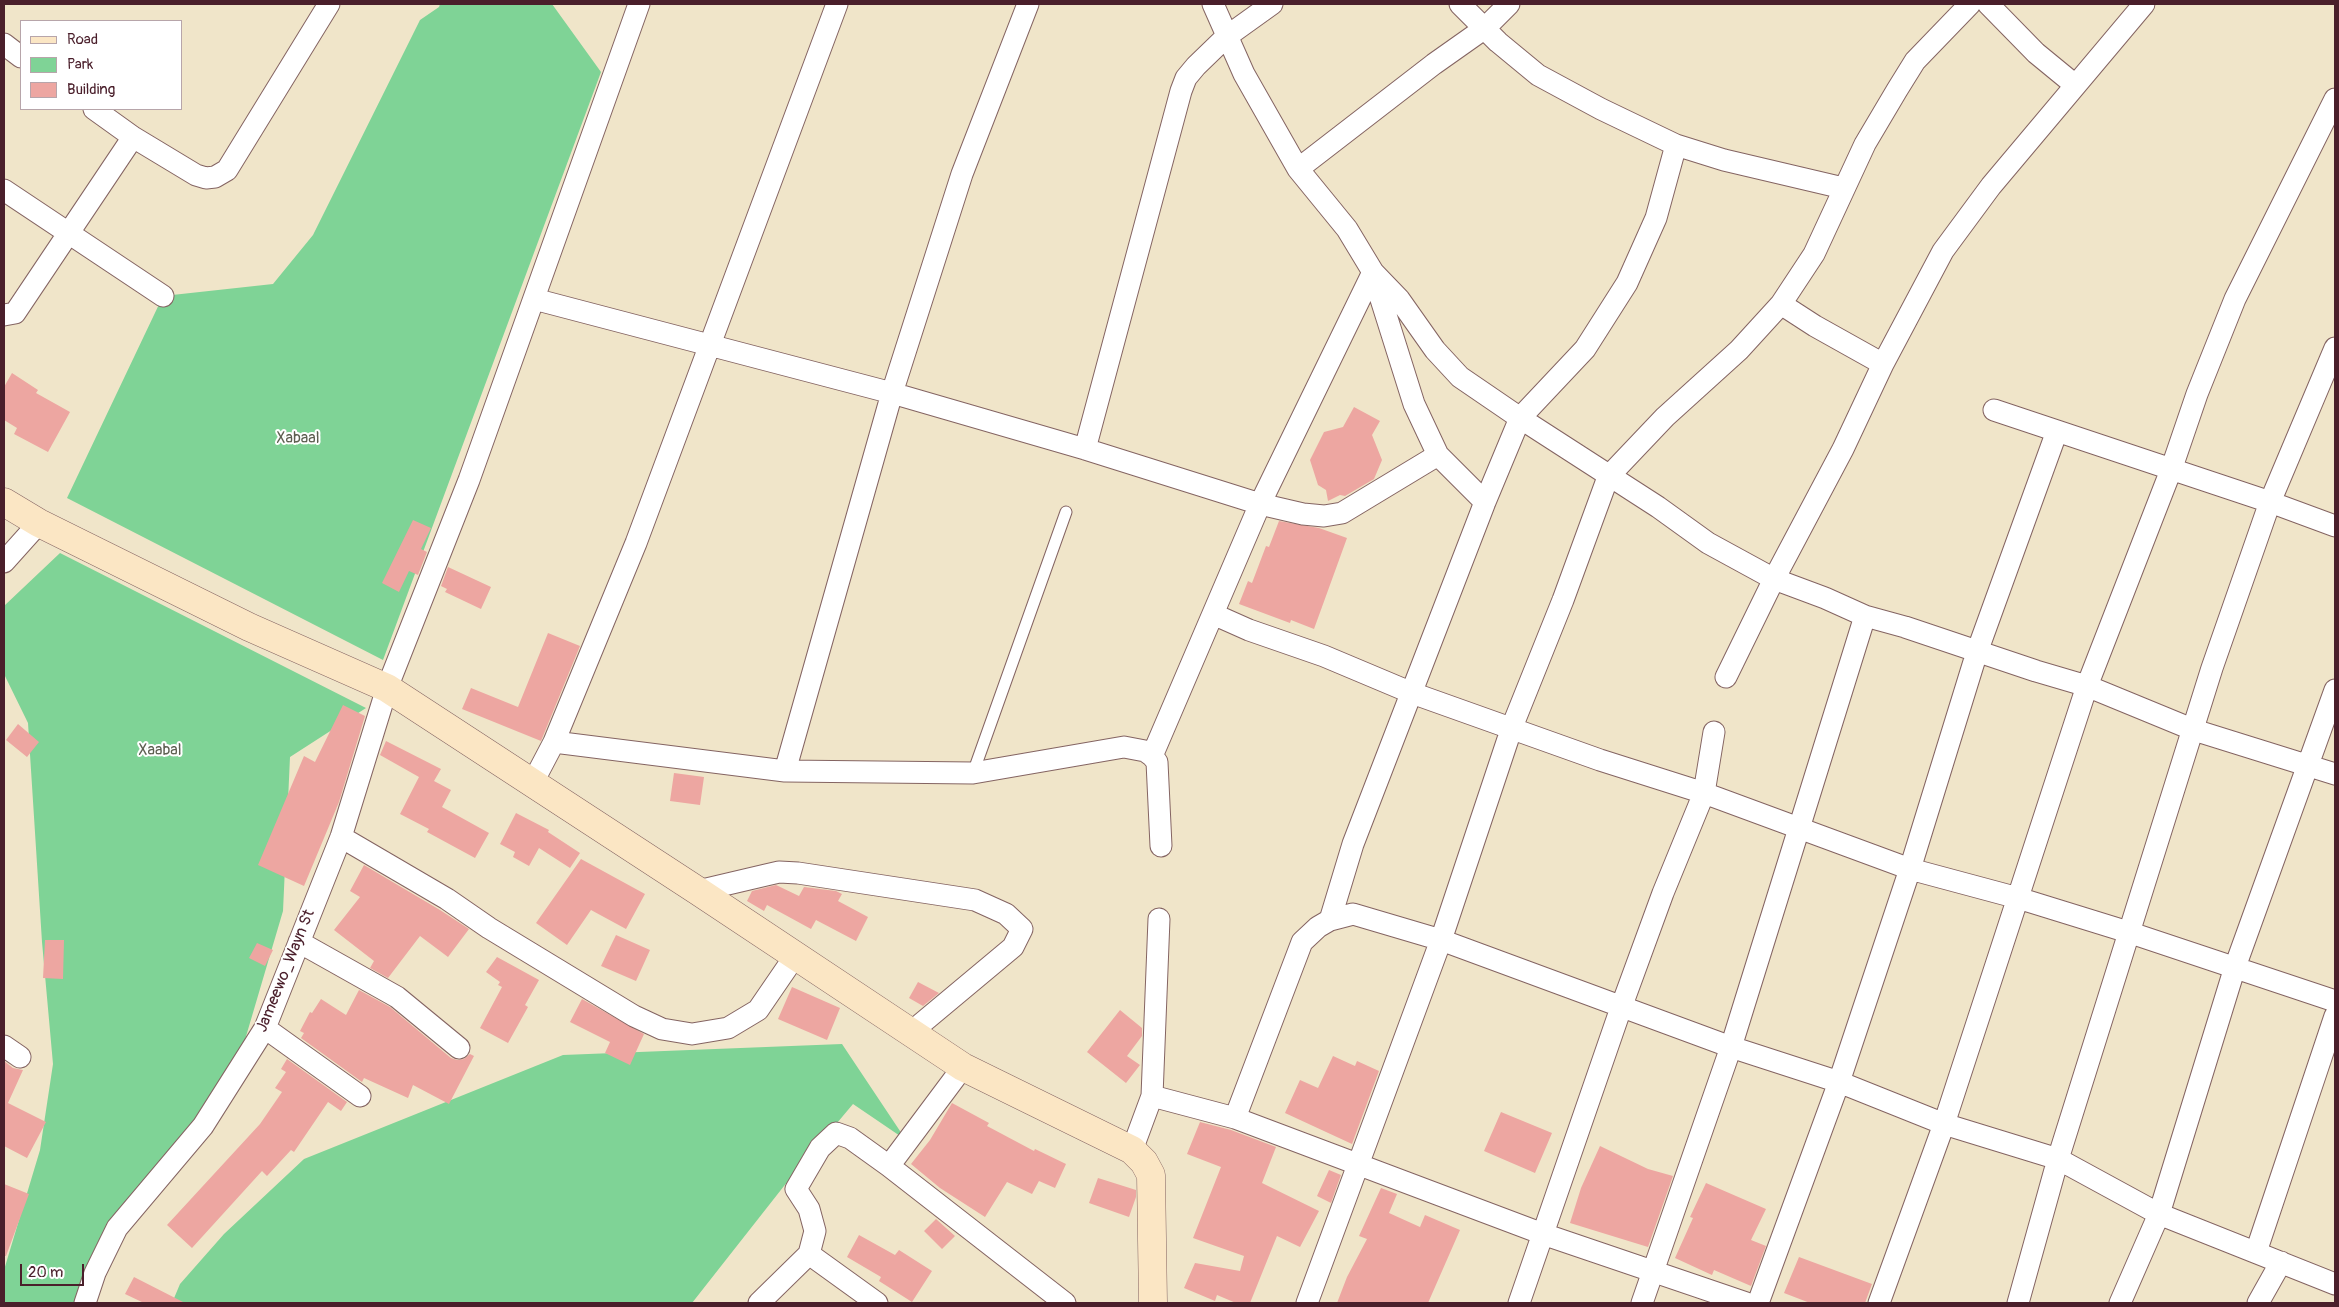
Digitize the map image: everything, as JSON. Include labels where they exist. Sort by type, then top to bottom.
[{"type":"street","points":[[95,110],[196,175],[206,178],[215,177],[227,170],[329,4]]},
{"type":"street","name":"Jameewo_Wayn St","points":[[85,1303],[95,1273],[117,1228],[203,1126],[265,1028],[341,837],[386,688],[469,480],[639,4]]},
{"type":"street","points":[[533,782],[554,742],[636,543],[837,4]]},
{"type":"street","points":[[785,771],[892,392],[962,174],[1028,4]]},
{"type":"street","points":[[1213,4],[1226,37],[1264,110],[1298,169],[1347,230],[1373,272],[1399,299],[1435,350],[1460,377],[1608,477],[1658,507],[1708,543],[1774,579],[1825,598],[1865,616],[2087,686],[2194,730],[2335,774]]},
{"type":"street","points":[[1085,448],[1186,78],[1226,37],[1272,4]]},
{"type":"street","points":[[1460,4],[1498,42],[1538,75],[1576,96],[1676,145],[1724,160],[1843,188]]},
{"type":"street","points":[[1298,169],[1434,64],[1485,28],[1509,4]]},
{"type":"street","points":[[1307,1303],[1441,940],[1512,727],[1563,600],[1608,477],[1665,417],[1738,350],[1781,304],[1814,254],[1843,188],[1866,144],[1915,61],[1970,4]]},
{"type":"street","points":[[1988,4],[2036,53],[2075,85]]},
{"type":"street","points":[[1726,677],[1774,579],[1843,449],[1883,364],[1943,251],[1991,186],[2144,4]]},
{"type":"street","points":[[4,44],[20,56]]},
{"type":"street","points":[[1880,1303],[1944,1124],[2087,686],[2171,470],[2197,394],[2235,299],[2335,99]]},
{"type":"street","points":[[4,315],[15,313],[133,136]]},
{"type":"street","points":[[1330,920],[1353,844],[1485,502],[1520,418],[1585,348],[1627,283],[1656,218],[1676,145]]},
{"type":"street","points":[[4,190],[163,296]]},
{"type":"street","points":[[1373,272],[1414,404],[1438,455],[1485,502]]},
{"type":"street","points":[[1152,756],[1260,504],[1373,272]]},
{"type":"street","points":[[534,299],[892,392],[1085,448],[1260,504],[1324,516],[1342,512],[1438,455]]},
{"type":"street","points":[[1781,304],[1815,326],[1883,364]]},
{"type":"street","points":[[2018,1303],[2058,1159],[2212,668],[2270,502],[2335,348]]},
{"type":"street","points":[[1994,410],[2270,502],[2335,526]]},
{"type":"street","points":[[1758,1303],[1839,1082],[1910,869],[1977,652],[2057,431]]},
{"type":"street","points":[[4,502],[39,523],[249,627],[386,688],[533,782],[963,1067],[1132,1150],[1144,1162],[1150,1175],[1153,1303]]},
{"type":"street","points":[[4,562],[39,523]]},
{"type":"street","points":[[1213,614],[1249,630],[1324,656],[1412,693],[1512,727],[1600,760],[1704,793],[1910,869],[2018,898],[2128,932],[2335,1002]]},
{"type":"street","points":[[1642,1303],[1731,1047],[1865,616]]},
{"type":"street","points":[[2120,1303],[2159,1214],[2235,967],[2335,690]]},
{"type":"street","points":[[1519,1303],[1622,1005],[1663,893],[1704,793],[1714,732]]},
{"type":"street","points":[[554,742],[785,771],[974,773],[1124,747],[1145,751],[1157,762],[1161,846]]},
{"type":"street","points":[[341,837],[447,899],[489,928],[634,1016],[662,1029],[692,1034],[728,1028],[758,1010],[795,956]]},
{"type":"street","points":[[698,891],[779,872],[798,873],[975,900],[1006,914],[1022,929],[1014,947],[910,1033]]},
{"type":"street","points":[[1235,1118],[1302,942],[1318,927],[1330,920],[1353,914],[1441,940],[1622,1005],[1731,1047],[1839,1082],[1944,1124],[2058,1159],[2159,1214],[2335,1284]]},
{"type":"street","points":[[1132,1150],[1152,1096],[1159,920]]},
{"type":"street","points":[[299,942],[397,998],[459,1048]]},
{"type":"street","points":[[2256,1252],[2335,1016]]},
{"type":"street","points":[[265,1028],[360,1096]]},
{"type":"street","points":[[889,1166],[963,1067]]},
{"type":"street","points":[[1152,1096],[1235,1118],[1543,1234],[1746,1303]]},
{"type":"street","points":[[759,1303],[809,1254],[815,1231],[809,1209],[796,1189],[820,1148],[836,1133],[850,1138],[889,1166],[1065,1303]]},
{"type":"street","points":[[809,1254],[877,1303]]},
{"type":"street","points":[[2258,1303],[2281,1262]]},
{"type":"lane","points":[[974,773],[1066,512]]},
{"type":"green space","name":"Xabaal","points":[[440,4],[552,4],[601,72],[383,660],[67,498],[163,296],[273,284],[313,235],[420,20],[439,7]]},
{"type":"green space","name":"Xaabal","points":[[60,553],[366,708],[290,757],[283,911],[234,1077],[132,1211],[80,1303],[4,1303],[4,1270],[40,1150],[53,1064],[42,942],[28,723],[4,674],[4,606]]},
{"type":"green space","points":[[842,1044],[906,1140],[853,1104],[784,1186],[692,1303],[172,1303],[180,1284],[224,1234],[304,1159],[563,1055]]},
{"type":"building","points":[[12,373],[38,390],[36,393],[70,412],[48,452],[14,434],[17,428],[4,420],[4,387]]},
{"type":"building","points":[[1354,407],[1380,421],[1372,435],[1382,460],[1374,479],[1345,496],[1340,495],[1328,501],[1326,490],[1318,485],[1310,460],[1324,432],[1343,427]]},
{"type":"building","points":[[413,520],[431,528],[421,549],[427,552],[418,575],[409,571],[399,592],[382,583]]},
{"type":"building","points":[[1279,521],[1319,528],[1347,538],[1314,629],[1291,620],[1290,623],[1239,604],[1248,581],[1252,583],[1266,546],[1269,547]]},
{"type":"building","points":[[448,567],[491,587],[481,609],[445,592],[447,589],[441,586]]},
{"type":"building","points":[[548,633],[580,646],[541,741],[462,709],[471,688],[518,707]]},
{"type":"building","points":[[343,705],[365,716],[339,802],[304,886],[258,865],[304,756],[315,762]]},
{"type":"building","points":[[18,724],[39,742],[27,757],[6,740]]},
{"type":"building","points":[[386,741],[441,769],[434,781],[451,790],[442,807],[489,833],[475,858],[427,832],[429,829],[400,814],[419,777],[380,755]]},
{"type":"building","points":[[674,773],[704,777],[700,805],[670,801]]},
{"type":"building","points":[[516,813],[549,830],[548,832],[580,853],[570,868],[539,848],[529,866],[513,857],[515,852],[500,844]]},
{"type":"building","points":[[581,859],[645,894],[626,929],[591,910],[567,945],[536,923]]},
{"type":"building","points":[[364,865],[469,929],[448,957],[420,936],[388,978],[370,968],[374,961],[334,930],[360,897],[350,891]]},
{"type":"building","points":[[776,885],[799,896],[804,887],[836,891],[842,894],[838,901],[868,917],[856,941],[816,920],[811,929],[767,905],[764,911],[747,901],[752,891]]},
{"type":"building","points":[[616,935],[650,950],[636,981],[601,966]]},
{"type":"building","points":[[45,940],[64,940],[63,979],[43,978]]},
{"type":"building","points":[[257,943],[273,950],[265,966],[249,958]]},
{"type":"building","points":[[497,957],[539,980],[525,1005],[528,1007],[508,1043],[480,1028],[502,987],[498,985],[500,982],[486,972]]},
{"type":"building","points":[[918,982],[939,993],[923,1006],[909,998]]},
{"type":"building","points":[[792,987],[840,1008],[827,1040],[778,1019]]},
{"type":"building","points":[[359,990],[390,1007],[451,1058],[457,1060],[464,1059],[470,1054],[474,1056],[449,1104],[413,1085],[408,1098],[364,1078],[362,1082],[301,1038],[304,1033],[300,1031],[310,1012],[312,1013],[321,999],[346,1015]]},
{"type":"building","points":[[582,999],[644,1034],[630,1065],[605,1053],[610,1042],[570,1022]]},
{"type":"building","points":[[1120,1010],[1142,1028],[1142,1036],[1127,1056],[1140,1065],[1126,1083],[1087,1052]]},
{"type":"building","points":[[1333,1056],[1355,1066],[1357,1061],[1379,1071],[1352,1144],[1285,1113],[1300,1080],[1318,1088]]},
{"type":"building","points":[[287,1059],[347,1102],[341,1111],[328,1102],[294,1152],[291,1150],[267,1176],[262,1171],[192,1248],[167,1225],[260,1124],[282,1092],[275,1088],[286,1072],[281,1069]]},
{"type":"building","points":[[4,1061],[13,1068],[23,1070],[8,1103],[46,1122],[27,1158],[4,1146]]},
{"type":"building","points":[[952,1103],[989,1123],[987,1126],[1034,1151],[1035,1149],[1066,1164],[1055,1188],[1039,1181],[1032,1194],[1007,1182],[985,1217],[940,1188],[911,1164],[930,1140]]},
{"type":"building","points":[[1501,1112],[1552,1133],[1535,1173],[1484,1151]]},
{"type":"building","points":[[1200,1122],[1231,1130],[1276,1147],[1262,1183],[1319,1211],[1300,1247],[1277,1236],[1250,1303],[1236,1303],[1217,1295],[1215,1301],[1184,1288],[1195,1263],[1240,1271],[1244,1256],[1193,1238],[1221,1167],[1187,1154]]},
{"type":"building","points":[[1600,1146],[1648,1169],[1673,1176],[1648,1247],[1570,1223],[1581,1188]]},
{"type":"building","points":[[1329,1170],[1341,1175],[1331,1203],[1317,1196]]},
{"type":"building","points":[[1098,1178],[1136,1190],[1136,1197],[1129,1217],[1089,1203]]},
{"type":"building","points":[[1706,1183],[1766,1209],[1751,1240],[1766,1246],[1751,1286],[1714,1270],[1712,1275],[1675,1258],[1693,1218],[1690,1217]]},
{"type":"building","points":[[4,1184],[29,1194],[6,1256],[4,1256]]},
{"type":"building","points":[[1381,1188],[1397,1194],[1389,1213],[1420,1227],[1425,1215],[1460,1230],[1428,1303],[1337,1303],[1347,1277],[1367,1239],[1359,1236]]},
{"type":"building","points":[[936,1219],[955,1236],[942,1249],[924,1231]]},
{"type":"building","points":[[859,1235],[895,1255],[899,1250],[932,1271],[912,1302],[879,1281],[881,1277],[847,1257]]},
{"type":"building","points":[[1799,1257],[1872,1284],[1865,1303],[1810,1303],[1784,1293]]},
{"type":"building","points":[[134,1277],[185,1303],[144,1303],[125,1294]]}]
